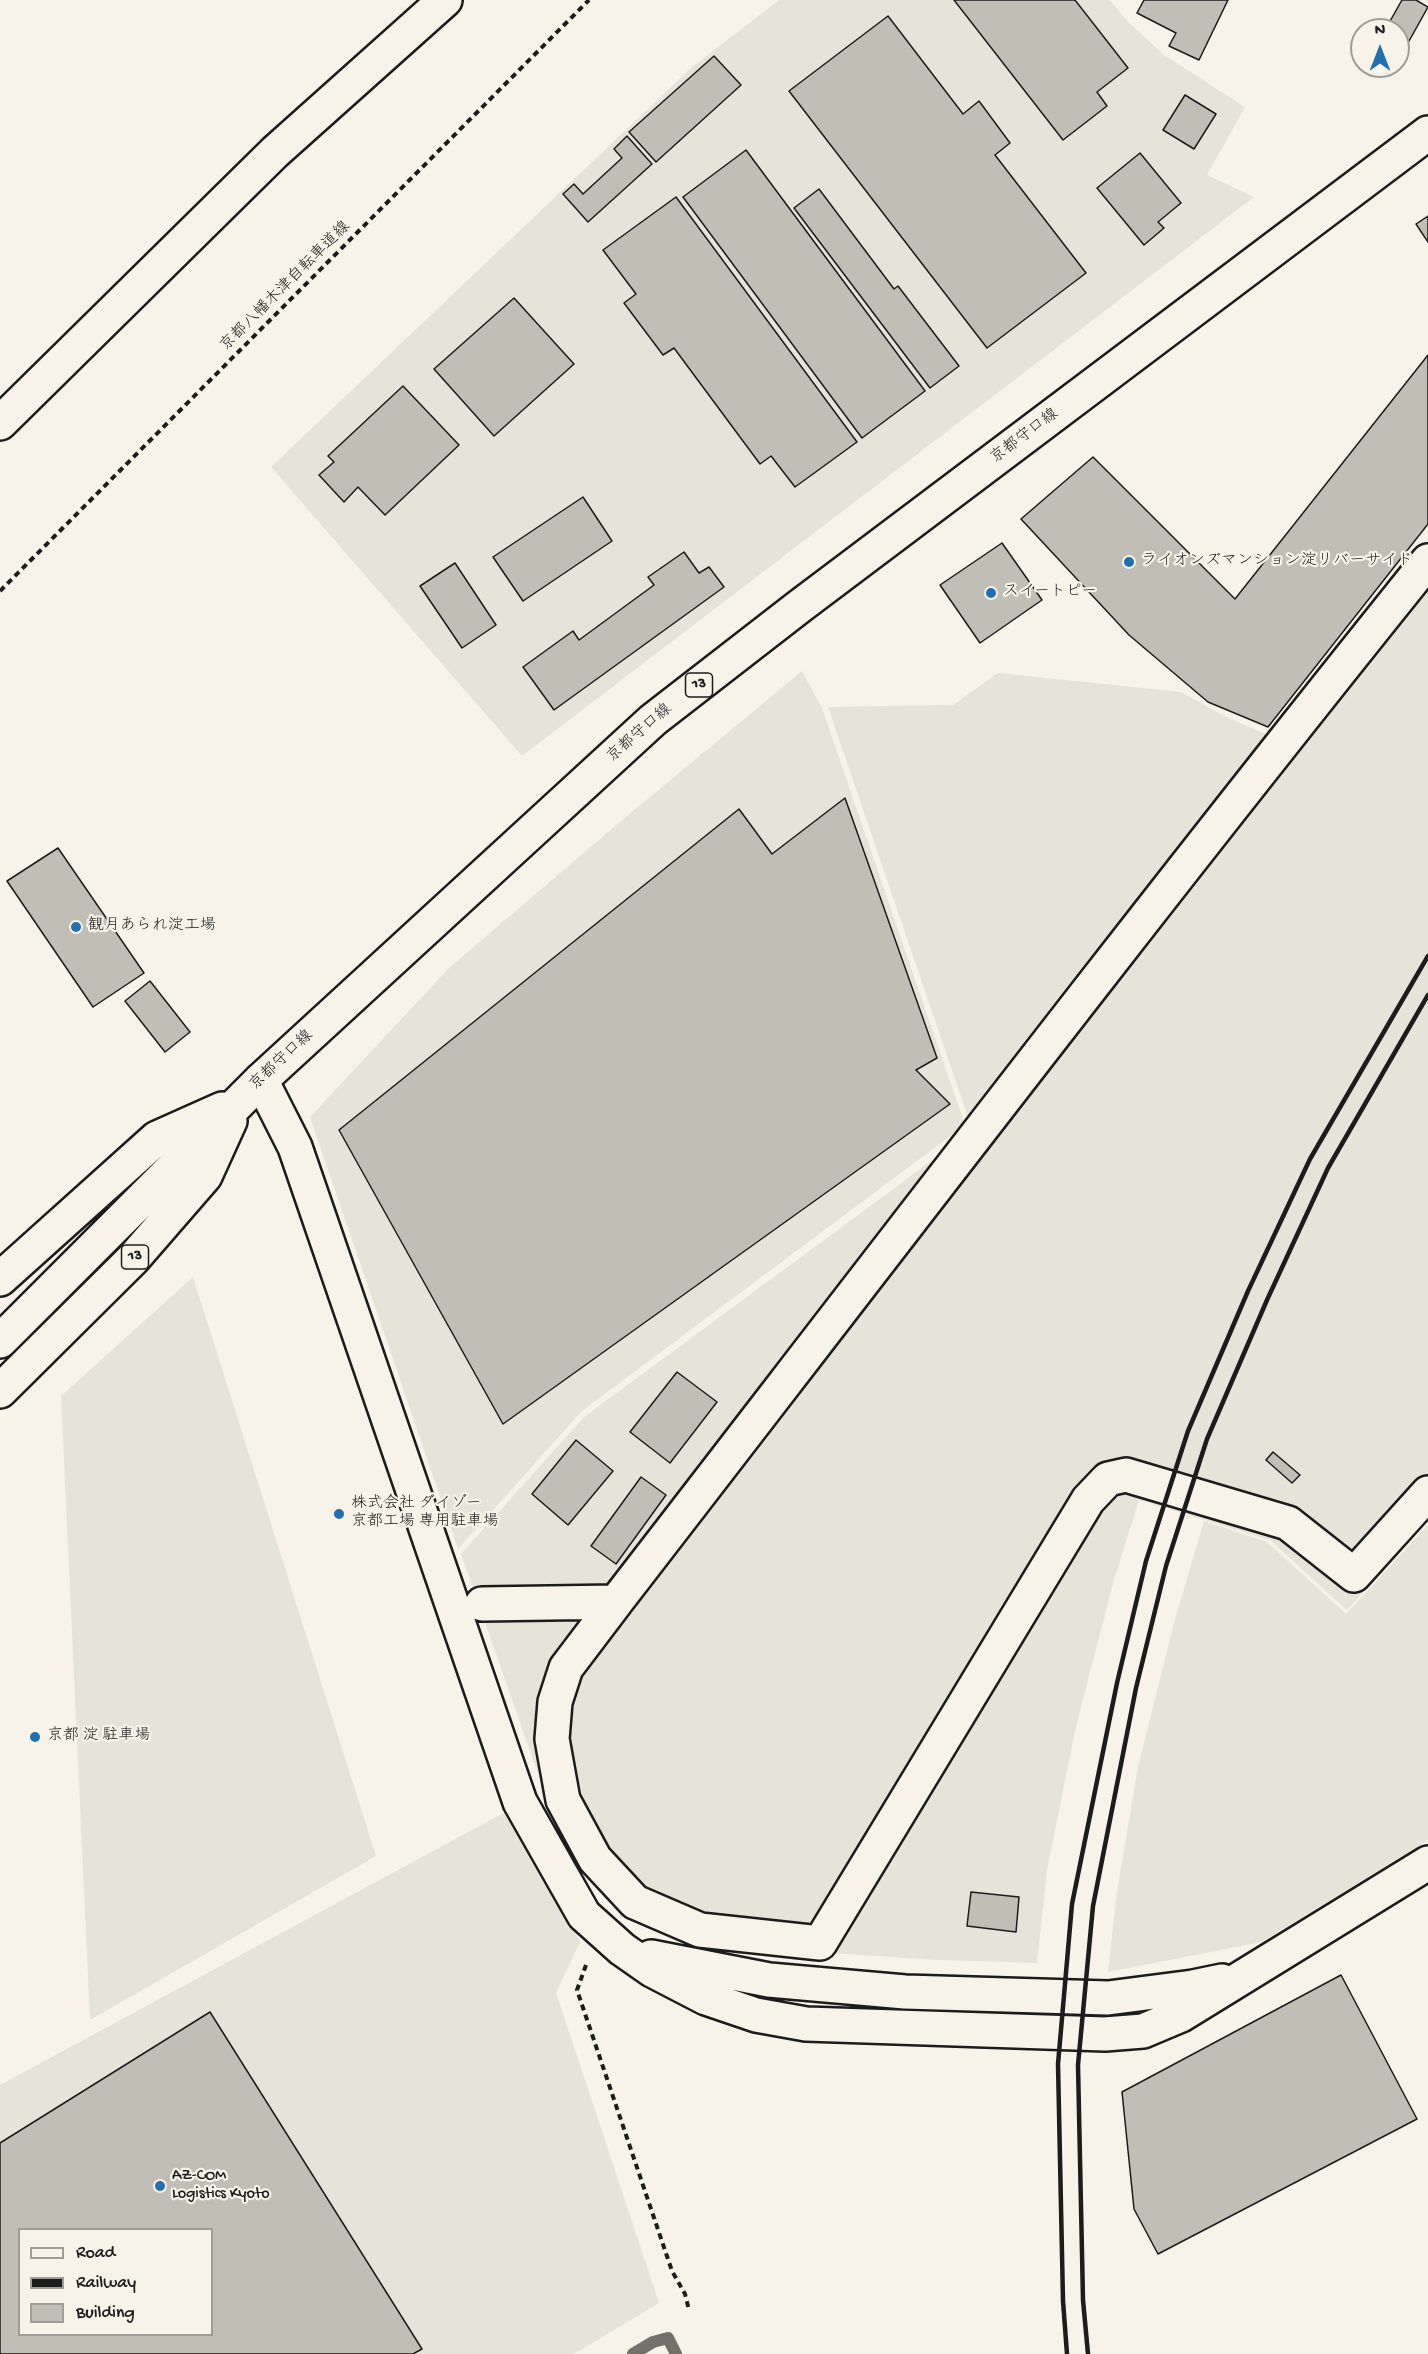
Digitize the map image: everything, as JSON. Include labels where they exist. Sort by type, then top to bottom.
[{"type":"main road","points":[[0,423],[275,152],[445,0]]},
{"type":"main road","name":"京都守口線","points":[[0,1341],[250,1090],[653,720],[800,606],[1428,133]]},
{"type":"main road","points":[[1428,561],[1064,1020],[566,1668],[555,1702],[552,1739],[563,1800],[595,1859],[635,1902],[700,1930],[820,1943],[1088,1500],[1108,1479],[1126,1475],[1288,1523],[1354,1575],[1428,1493]]},
{"type":"main road","points":[[250,1090],[295,1147],[520,1802],[584,1915],[622,1949],[652,1970],[706,1998],[756,2015],[806,2024],[1105,2034],[1143,2031],[1181,2015],[1428,1863]]},
{"type":"main road","name":"13","points":[[0,1279],[157,1138],[250,1090]]},
{"type":"main road","name":"13","points":[[0,1391],[133,1259],[205,1176],[250,1090]]},
{"type":"main road","points":[[482,1604],[616,1602]]},
{"type":"path","name":"京都八幡木津自転車道線","points":[[0,591],[589,0]]},
{"type":"path","points":[[598,1928],[577,1990],[672,2271],[685,2294],[689,2310]]},
{"type":"shaded area","points":[[779,0],[1110,0],[1128,22],[1164,55],[1245,107],[1207,175],[1254,197],[522,756],[271,467],[691,68]]},
{"type":"shaded area","points":[[1428,540],[1428,1521],[1347,1610],[1270,1540],[1139,1500],[1114,1580],[1076,1726],[1047,1870],[1037,1963],[940,1960],[781,1950],[598,1884],[568,1844],[542,1785],[461,1554],[584,1417],[968,1134],[970,1123],[828,707],[953,705],[998,673],[1181,692],[1224,716],[1270,736]]},
{"type":"shaded area","points":[[802,671],[822,708],[965,1125],[582,1411],[458,1549],[310,1117],[449,968]]},
{"type":"shaded area","points":[[193,1277],[376,1856],[90,2020],[61,1396]]},
{"type":"shaded area","points":[[1204,1521],[1267,1542],[1346,1614],[1428,1525],[1428,1840],[1262,1942],[1108,1972],[1117,1891],[1138,1767],[1174,1623]]},
{"type":"shaded area","points":[[511,1809],[580,1942],[556,1993],[659,2303],[574,2354],[0,2354],[0,2085]]},
{"type":"building","points":[[954,0],[1075,0],[1128,68],[1097,92],[1107,106],[1063,140]]},
{"type":"building","points":[[1144,0],[1228,0],[1199,60],[1169,46],[1176,33],[1137,13]]},
{"type":"building","points":[[1402,0],[1416,0],[1428,7],[1410,39],[1410,18],[1392,18]]},
{"type":"building","points":[[888,16],[963,114],[979,101],[1010,143],[995,155],[1086,273],[987,348],[789,91]]},
{"type":"building","points":[[714,56],[741,85],[656,162],[629,132]]},
{"type":"building","points":[[1185,95],[1216,114],[1194,149],[1163,130]]},
{"type":"building","points":[[627,136],[652,164],[588,222],[563,194],[574,184],[583,194],[622,158],[614,149]]},
{"type":"building","points":[[746,150],[925,391],[862,438],[683,197]]},
{"type":"building","points":[[1140,153],[1181,203],[1158,222],[1164,228],[1144,245],[1097,188]]},
{"type":"building","points":[[819,189],[894,289],[898,286],[959,366],[930,388],[794,208]]},
{"type":"building","points":[[676,197],[857,442],[795,487],[771,456],[760,464],[674,348],[663,355],[624,303],[636,294],[603,250]]},
{"type":"building","points":[[1428,216],[1428,242],[1416,224]]},
{"type":"building","points":[[514,298],[574,364],[494,436],[434,369]]},
{"type":"building","name":"ライオンズマンション淀リバーサイド","points":[[1428,355],[1428,524],[1268,727],[1208,702],[1129,635],[1021,519],[1093,457],[1235,599]]},
{"type":"building","points":[[403,386],[459,445],[385,515],[358,487],[344,502],[319,475],[334,462],[328,456]]},
{"type":"building","points":[[583,497],[612,541],[523,601],[493,557]]},
{"type":"building","name":"スイートピー","points":[[1002,543],[1042,600],[980,643],[940,585]]},
{"type":"building","points":[[684,552],[699,573],[709,567],[724,587],[554,710],[523,667],[573,631],[579,640],[654,585],[648,577]]},
{"type":"building","points":[[455,563],[496,625],[462,648],[420,586]]},
{"type":"building","points":[[845,798],[937,1058],[916,1070],[950,1104],[503,1424],[339,1130],[739,809],[772,854]]},
{"type":"building","name":"観月あられ淀工場","points":[[58,848],[144,973],[93,1007],[7,881]]},
{"type":"building","name":"観月あられ淀工場","points":[[150,981],[190,1032],[165,1052],[125,1001]]},
{"type":"building","points":[[677,1372],[717,1402],[670,1463],[630,1432]]},
{"type":"building","points":[[576,1440],[613,1471],[568,1525],[532,1494]]},
{"type":"building","points":[[1273,1452],[1300,1475],[1292,1483],[1266,1460]]},
{"type":"building","points":[[641,1477],[666,1495],[616,1564],[591,1546]]},
{"type":"building","points":[[971,1892],[1019,1897],[1016,1932],[967,1926]]},
{"type":"building","points":[[1341,1975],[1417,2119],[1158,2254],[1134,2209],[1122,2092]]},
{"type":"building","name":"AZ-COM Logistics Kyoto","points":[[210,2012],[422,2349],[413,2354],[0,2354],[0,2143]]},
{"type":"waterway","points":[[633,2354],[653,2342],[668,2338],[676,2354]]},
{"type":"railway","points":[[1067,2354],[1063,2301],[1058,2064],[1072,1904],[1117,1683],[1146,1561],[1188,1431],[1248,1291],[1310,1159],[1428,956]]},
{"type":"railway","points":[[1088,2354],[1083,2300],[1078,2065],[1093,1906],[1136,1688],[1166,1566],[1207,1439],[1267,1300],[1328,1168],[1428,995]]},
{"type":"place","name":"ライオンズマンション淀リバーサイド","points":[[1129,562]]},
{"type":"place","name":"スイートピー","points":[[991,593]]},
{"type":"place","name":"観月あられ淀工場","points":[[76,927]]},
{"type":"place","name":"株式会社 ダイゾー 京都工場 専用駐車場","points":[[339,1514]]},
{"type":"place","name":"京都 淀 駐車場","points":[[35,1737]]},
{"type":"place","name":"AZ-COM Logistics Kyoto","points":[[160,2186]]}]
